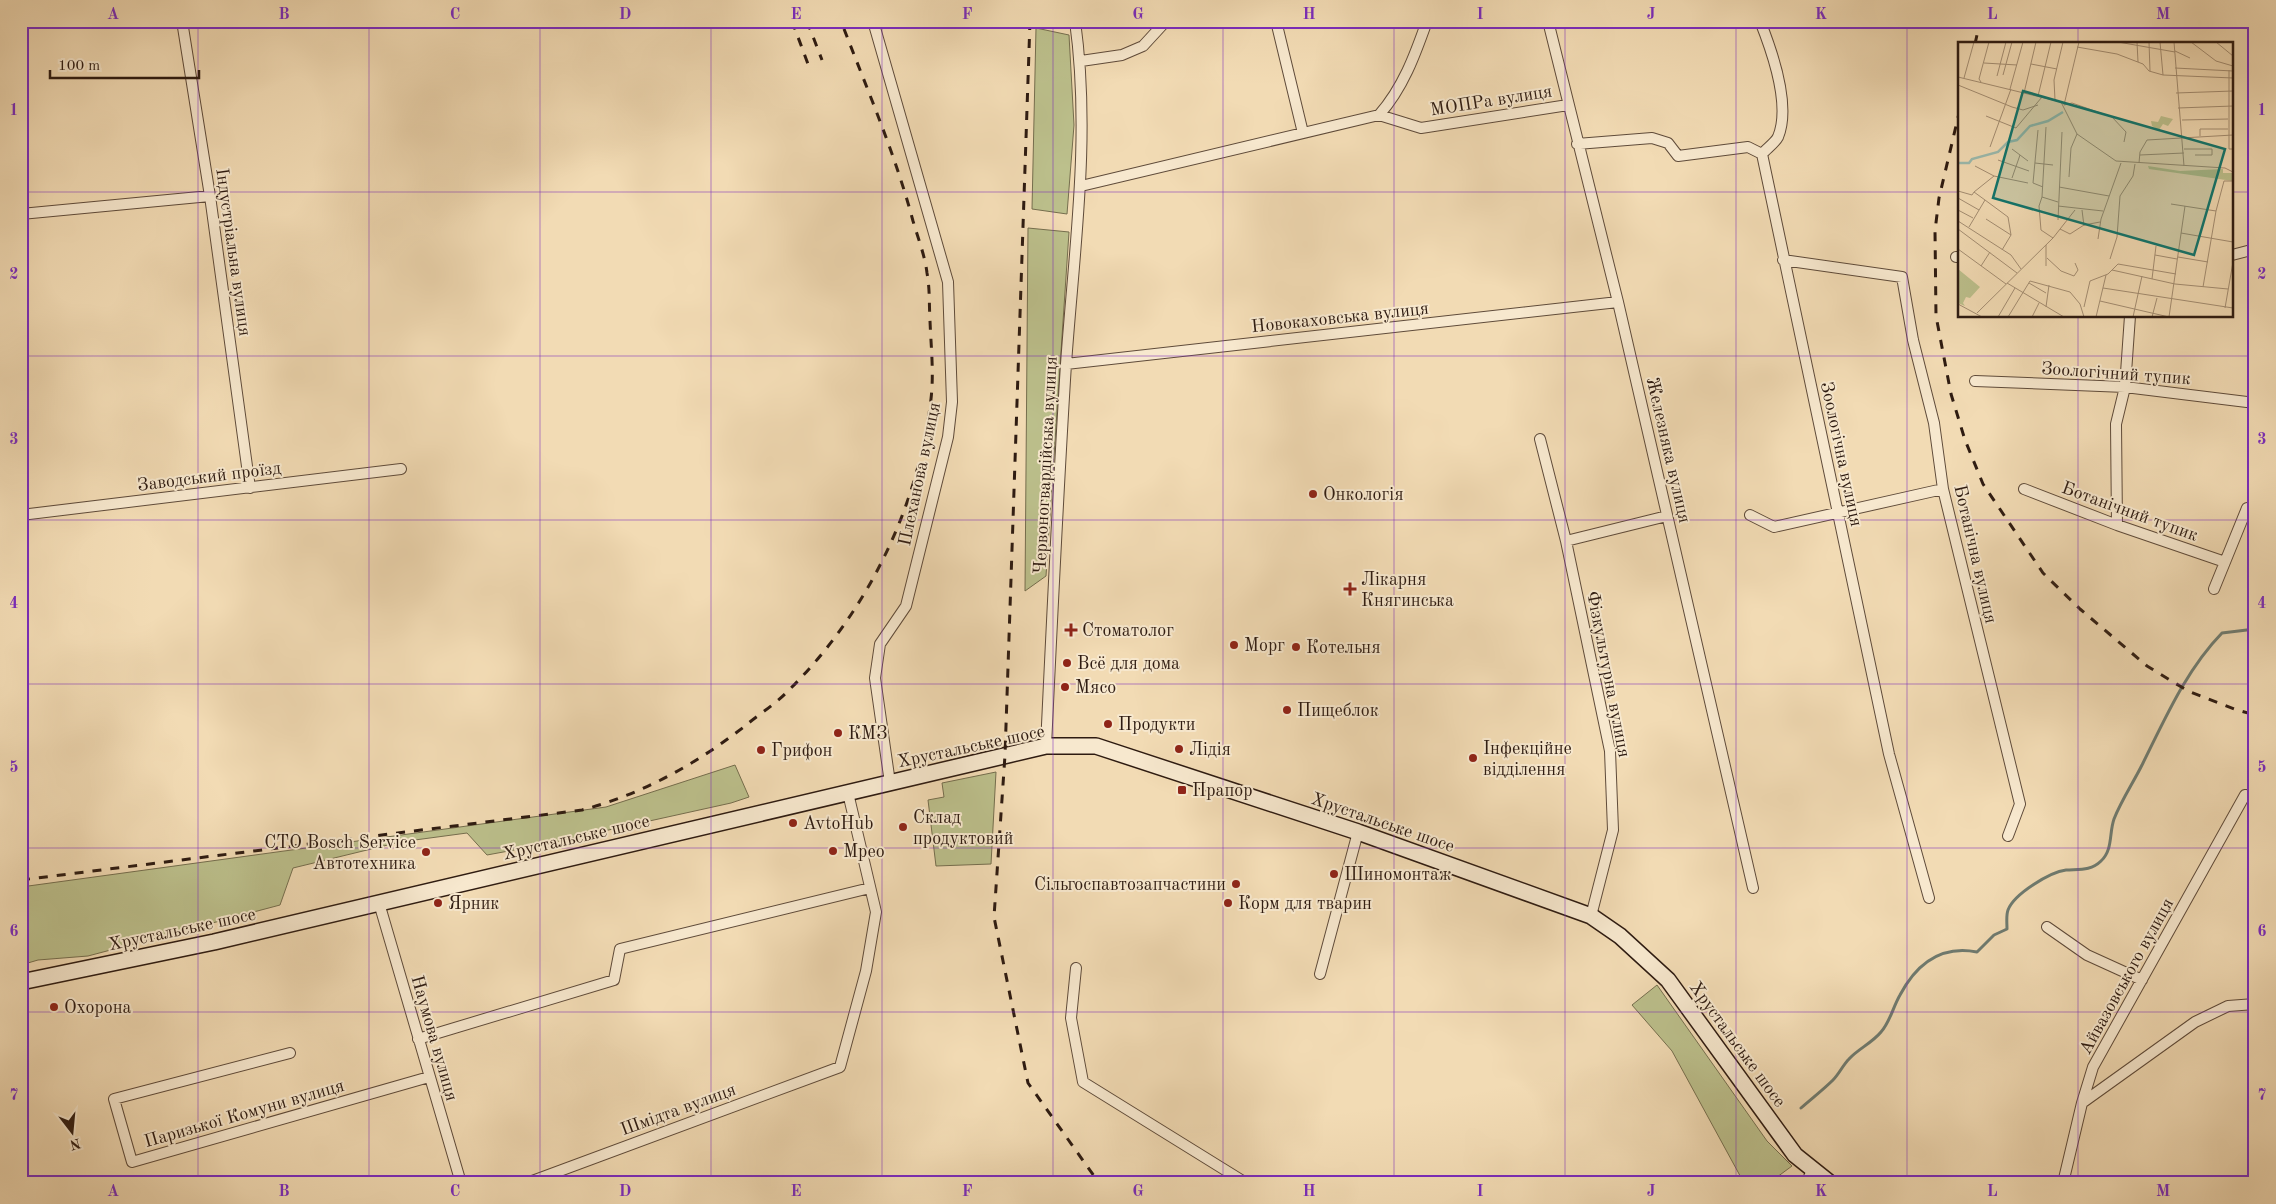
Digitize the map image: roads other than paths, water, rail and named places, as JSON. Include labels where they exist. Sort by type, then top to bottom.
[{"type":"street","name":"Індустріальна вулиця","points":[[182,21],[210,196],[250,488]]},
{"type":"street","name":"Плеханова вулиця","points":[[873,21],[948,282],[952,402],[946,446],[906,606],[880,644],[875,678],[890,783]]},
{"type":"street","name":"Червоногвардійська вулиця","points":[[1046,746],[1066,364],[1081,186],[1081,61],[1075,21]]},
{"type":"street","points":[[1081,61],[1122,54],[1143,46],[1166,21]]},
{"type":"street","points":[[1276,21],[1303,133]]},
{"type":"street","points":[[1081,186],[1379,114],[1399,90],[1415,55],[1427,21]]},
{"type":"street","name":"Железняка вулиця","points":[[1548,21],[1577,144],[1618,302],[1753,888]]},
{"type":"street","points":[[1577,144],[1652,138],[1668,143],[1678,156],[1748,147],[1762,154],[1778,138],[1783,103],[1769,45],[1760,21]]},
{"type":"street","name":"МОПРа вулиця","points":[[1379,114],[1421,128],[1568,105]]},
{"type":"street","name":"Зоологічна вулиця","points":[[1762,154],[1783,260],[1890,754],[1929,898]]},
{"type":"street","points":[[21,214],[210,196]]},
{"type":"street","points":[[2234,254],[2255,249]]},
{"type":"street","name":"Ботанічна вулиця","points":[[1783,260],[1902,277],[1913,340],[1934,423],[1943,489],[2020,804],[2008,836]]},
{"type":"street","name":"Новокаховська вулиця","points":[[1066,364],[1618,302]]},
{"type":"street","points":[[2117,525],[2116,424],[2125,387],[2130,318]]},
{"type":"street","name":"Зоологічний тупик","points":[[1975,381],[2125,387],[2255,403]]},
{"type":"street","name":"Фізкультурна вулиця","points":[[1540,439],[1566,540],[1610,751],[1613,830],[1591,916]]},
{"type":"street","name":"Заводський проїзд","points":[[21,515],[401,469]]},
{"type":"street","points":[[1750,515],[1774,527],[1943,489]]},
{"type":"street","name":"Ботанічний тупик","points":[[2024,489],[2117,525],[2225,562]]},
{"type":"street","points":[[2214,589],[2247,508]]},
{"type":"street","points":[[1566,540],[1666,516]]},
{"type":"street","name":"Хрустальське шосе","points":[[21,982],[214,942],[1046,746],[1096,746],[1358,832],[1591,916],[1620,936],[1668,980],[1809,1176],[1830,1183]]},
{"type":"street","points":[[418,1039],[614,980],[620,950],[870,888],[848,792]]},
{"type":"street","name":"Айвазовського вулиця","points":[[2063,1183],[2093,1066],[2250,796]]},
{"type":"street","points":[[1320,974],[1358,832]]},
{"type":"street","name":"Шмідта вулиця","points":[[527,1183],[840,1067],[866,970],[876,912],[870,888]]},
{"type":"street","name":"Наумова вулиця","points":[[379,903],[461,1183]]},
{"type":"street","points":[[2047,927],[2087,955],[2142,980]]},
{"type":"street","points":[[1076,968],[1070,1018],[1083,1082],[1246,1183]]},
{"type":"street","points":[[2082,1103],[2195,1022],[2228,1006],[2255,1004]]},
{"type":"street","name":"Паризької Комуни вулиця","points":[[290,1053],[114,1099],[132,1162],[429,1077]]},
{"type":"waterway","points":[[1801,1108],[1833,1080],[1853,1055],[1881,1032],[1907,984],[1922,965],[1941,954],[1952,951],[1977,952],[1994,935],[2007,929],[2008,910],[2017,897],[2033,885],[2059,872],[2089,868],[2105,857],[2114,819],[2187,679],[2209,647],[2222,633],[2255,629]]},
{"type":"railway","points":[[792,21],[808,64]]},
{"type":"railway","points":[[807,21],[822,60]]},
{"type":"railway","points":[[21,880],[582,810],[626,795],[688,765],[726,740],[786,693],[841,630],[864,595],[884,558],[901,520],[914,480],[924,440],[932,389],[929,291],[925,260],[889,145],[841,21]]},
{"type":"railway","points":[[1030,21],[1005,755],[994,917],[1028,1083],[1099,1183]]},
{"type":"railway","points":[[1975,42],[1980,21]]},
{"type":"railway","points":[[1958,117],[1939,198],[1935,231],[1936,316],[1951,394],[1965,440],[1983,484],[2043,573],[2080,609],[2147,666],[2188,691],[2255,715]]},
{"type":"place","name":"Онкологія","points":[[1313,494]]},
{"type":"place","name":"Лікарня Княгинська","points":[[1350,589]]},
{"type":"place","name":"Стоматолог","points":[[1071,630]]},
{"type":"place","name":"Морг","points":[[1234,645]]},
{"type":"place","name":"Котельня","points":[[1296,647]]},
{"type":"place","name":"Всё для дома","points":[[1067,663]]},
{"type":"place","name":"Мясо","points":[[1065,687]]},
{"type":"place","name":"Пищеблок","points":[[1287,710]]},
{"type":"place","name":"Продукти","points":[[1108,724]]},
{"type":"place","name":"КМЗ","points":[[838,733]]},
{"type":"place","name":"Лідія","points":[[1179,749]]},
{"type":"place","name":"Грифон","points":[[761,750]]},
{"type":"place","name":"Інфекційне відділення","points":[[1473,758]]},
{"type":"place","name":"Прапор","points":[[1182,790]]},
{"type":"place","name":"AvtoHub","points":[[793,823]]},
{"type":"place","name":"Склад продуктовий","points":[[903,827]]},
{"type":"place","name":"Мрео","points":[[833,851]]},
{"type":"place","name":"СТО Bosch Service Автотехника","points":[[426,852]]},
{"type":"place","name":"Шиномонтаж","points":[[1334,874]]},
{"type":"place","name":"Сільгоспавтозапчастини","points":[[1236,884]]},
{"type":"place","name":"Ярник","points":[[438,903]]},
{"type":"place","name":"Корм для тварин","points":[[1228,903]]},
{"type":"place","name":"Охорона","points":[[54,1007]]}]
